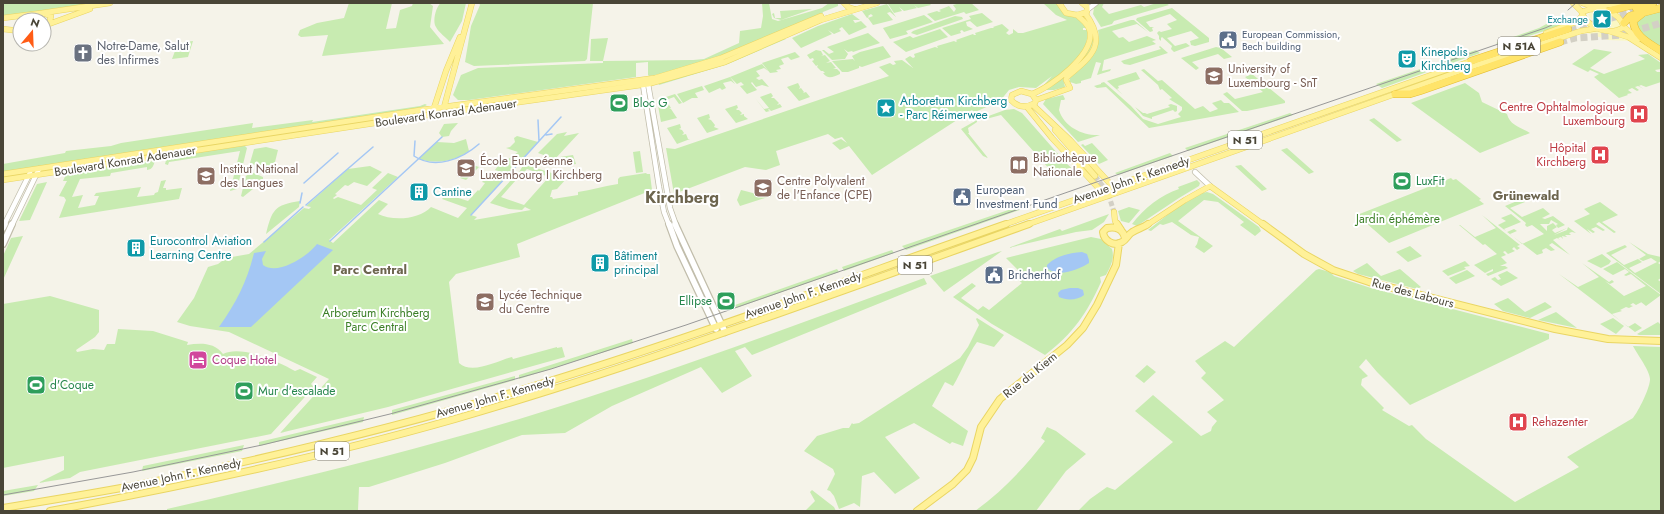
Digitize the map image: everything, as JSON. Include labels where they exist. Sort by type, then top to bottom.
[{"type":"highway","name":"N 51","points":[[1608,11],[1640,3]]},
{"type":"highway","points":[[1624,25],[1630,16],[1652,3]]},
{"type":"highway","points":[[1661,3],[1638,10],[1633,21],[1633,27],[1642,38],[1661,51]]},
{"type":"highway","points":[[1638,10],[1661,8]]},
{"type":"highway","name":"N 51A","points":[[1471,61],[1569,30],[1507,52],[1477,65]]},
{"type":"highway","name":"N 51","points":[[1395,94],[1420,92],[1560,42]]},
{"type":"main road","points":[[49,12],[111,3]]},
{"type":"main road","points":[[52,24],[93,8],[111,3]]},
{"type":"main road","points":[[443,110],[472,3]]},
{"type":"main road","name":"Boulevard Konrad Adenauer","points":[[3,174],[37,172],[636,81],[674,73],[721,58],[806,22],[850,6],[863,3]]},
{"type":"main road","name":"Boulevard Konrad Adenauer","points":[[443,110],[645,84],[686,74],[725,62],[850,6],[877,3]]},
{"type":"main road","points":[[1061,4],[1062,10],[1066,13],[1077,16],[1085,21],[1090,32],[1088,44],[1084,53],[1055,81],[1038,92],[1032,94],[1021,91],[1014,93],[1011,97],[1012,102],[1016,105],[1027,107],[1034,102],[1070,88],[1066,80],[1067,77],[1092,53],[1096,46],[1096,28],[1086,11],[1086,5],[1082,3]]},
{"type":"main road","points":[[1573,3],[1582,14]]},
{"type":"main road","points":[[1582,3],[1616,15],[1635,37],[1661,54]]},
{"type":"main road","points":[[1593,3],[1606,5],[1628,3]]},
{"type":"main road","name":"N 51","points":[[1608,11],[1589,10],[1582,14],[1587,21],[1599,28],[1609,31]]},
{"type":"main road","points":[[1077,16],[1086,11]]},
{"type":"main road","name":"Avenue John F. Kennedy","points":[[3,508],[149,482],[288,452],[525,389],[587,370],[1471,61],[1496,50],[1573,23],[1578,20],[1582,14]]},
{"type":"main road","points":[[433,112],[448,67],[468,18]]},
{"type":"main road","points":[[3,24],[12,19]]},
{"type":"main road","points":[[1609,31],[1620,30],[1624,25]]},
{"type":"main road","name":"Avenue John F. Kennedy","points":[[50,511],[182,486],[386,438],[527,398],[721,333],[1477,65],[1581,31],[1599,28]]},
{"type":"main road","points":[[1609,31],[1628,37],[1661,58]]},
{"type":"main road","points":[[448,67],[455,67]]},
{"type":"main road","points":[[1032,94],[1034,102],[1039,110],[1069,148]]},
{"type":"main road","points":[[1027,107],[1052,138],[1106,197]]},
{"type":"main road","points":[[1039,110],[1070,140],[1119,193]]},
{"type":"main road","points":[[1031,113],[1069,148],[1095,176]]},
{"type":"main road","name":"Boulevard Konrad Adenauer","points":[[3,180],[30,173]]},
{"type":"main road","points":[[1115,221],[1105,229],[1102,234],[1105,239],[1118,246],[1133,232],[1145,227],[1170,209],[1210,186]]},
{"type":"main road","name":"Rue des Labours","points":[[1210,186],[1304,254],[1343,274],[1384,286],[1555,329],[1608,339],[1661,341]]},
{"type":"main road","points":[[1114,212],[1115,221],[1122,230],[1125,238]]},
{"type":"main road","points":[[1109,227],[1133,232]]},
{"type":"main road","name":"Rue du Kiem","points":[[917,511],[953,484],[966,470],[973,458],[981,427],[1000,399],[1067,345],[1083,328],[1097,305],[1116,265],[1118,246]]},
{"type":"street","points":[[1086,11],[1096,3]]},
{"type":"street","points":[[645,84],[667,193],[677,229],[721,333]]},
{"type":"street","points":[[645,84],[664,212],[677,246],[718,325]]},
{"type":"street","points":[[3,244],[37,172]]},
{"type":"street","name":"Rue des Labours","points":[[1195,172],[1210,186]]},
{"type":"street","points":[[3,228],[30,173]]},
{"type":"green space","points":[[3,3],[100,3],[38,12],[12,12],[12,16],[3,17]]},
{"type":"green space","points":[[349,3],[392,3],[386,29],[396,28],[400,10],[412,6],[413,3],[429,3],[433,6],[430,27],[444,44],[322,56],[328,35],[301,37],[298,35],[300,30],[317,23],[344,18]]},
{"type":"green space","points":[[441,3],[466,3],[462,21],[450,42],[439,31],[434,22],[435,14]]},
{"type":"green space","points":[[479,3],[593,3],[587,59],[585,61],[474,66],[465,62],[471,26],[480,5]]},
{"type":"green space","points":[[762,3],[769,3],[772,19],[778,21],[822,8],[829,3],[838,4],[838,6],[823,12],[822,14],[721,57],[673,72],[649,76],[648,62],[636,63],[636,77],[469,100],[458,100],[453,95],[461,75],[478,68],[603,63],[603,61],[704,59],[739,43],[740,31],[761,28],[763,16]]},
{"type":"green space","points":[[929,3],[931,5],[918,8],[914,5],[917,8],[904,11],[899,7],[902,11],[894,13],[888,4]]},
{"type":"green space","points":[[960,3],[971,3],[979,10],[966,14],[964,12],[935,21],[927,14],[937,11],[939,12],[941,11],[939,10],[949,6],[954,12],[956,9],[953,5]]},
{"type":"green space","name":"Arboretum Kirchberg - Parc Réimerwee","points":[[1043,3],[1057,3],[1063,13],[1079,19],[1086,28],[1083,28],[1083,30],[1087,30],[1087,39],[1080,55],[1074,63],[1045,87],[1043,86],[1052,76],[1036,88],[1019,87],[1009,90],[1000,101],[957,120],[872,175],[849,146],[840,150],[832,143],[841,139],[847,143],[842,137],[835,139],[828,134],[776,151],[780,165],[766,170],[745,167],[674,194],[666,148],[675,149],[889,76],[879,67],[890,63],[893,65],[896,64],[894,61],[902,60],[913,68],[905,59],[910,56],[913,58],[915,57],[914,54],[935,47],[938,48],[937,46],[954,41],[956,42],[956,40],[973,34],[976,35],[975,33],[994,28],[993,27],[1002,24],[1009,30],[1006,33],[1009,35],[1013,33],[1013,29],[1018,33],[1023,33],[1067,20],[1056,15]]},
{"type":"green space","points":[[1099,3],[1104,3],[1102,7],[1109,14],[1141,5],[1144,7],[1163,3],[1169,5],[1114,21],[1112,24],[1101,27],[1093,14],[1094,8]]},
{"type":"green space","points":[[887,4],[896,17],[890,12],[887,13],[893,20],[873,25],[868,18],[873,16],[871,14],[867,18],[862,11]]},
{"type":"green space","points":[[1172,8],[1209,38],[1209,42],[1195,46],[1191,45],[1190,41],[1199,38],[1191,31],[1167,38],[1175,46],[1186,43],[1190,46],[1174,52],[1171,49],[1172,46],[1162,37],[1161,41],[1159,39],[1157,33],[1159,31],[1161,32],[1172,29],[1167,24],[1177,20],[1170,14],[1146,22],[1150,27],[1154,27],[1152,28],[1153,31],[1150,32],[1136,20],[1137,18]]},
{"type":"green space","points":[[812,9],[781,20],[774,18],[772,14],[774,13],[775,18],[781,18],[780,11]]},
{"type":"green space","points":[[1661,10],[1661,50],[1650,43],[1635,26],[1642,17]]},
{"type":"green space","points":[[982,13],[993,22],[977,27],[970,21],[966,22],[967,26],[973,29],[964,32],[962,30],[960,31],[961,33],[951,36],[942,28],[971,19],[969,16]]},
{"type":"green space","points":[[852,14],[860,20],[853,20],[855,23],[861,21],[867,27],[849,35],[842,27],[839,29],[841,31],[834,34],[828,30],[832,34],[801,48],[792,38],[818,26]]},
{"type":"green space","points":[[924,15],[933,22],[906,31],[908,34],[890,39],[883,28]]},
{"type":"green space","points":[[955,16],[962,17],[963,19],[917,35],[911,33],[913,31]]},
{"type":"green space","points":[[1134,20],[1148,32],[1137,24],[1112,31],[1119,38],[1123,37],[1129,42],[1147,36],[1156,40],[1152,41],[1156,44],[1104,60],[1102,71],[1111,69],[1110,71],[1097,75],[1101,63],[1096,62],[1091,78],[1076,84],[1070,82],[1070,78],[1086,63],[1095,51],[1099,38],[1098,30]]},
{"type":"green space","points":[[1552,21],[1560,26],[1500,45],[1496,43],[1539,28]]},
{"type":"green space","points":[[940,29],[948,37],[906,52],[893,42],[910,36],[913,38]]},
{"type":"green space","points":[[1092,30],[1094,30],[1094,39],[1092,46],[1081,62],[1063,78],[1065,87],[1054,90],[1043,90],[1052,86],[1086,53],[1092,41]]},
{"type":"green space","points":[[868,33],[880,43],[853,52],[848,52],[844,49],[848,54],[845,59],[832,60],[822,50],[829,54],[834,52],[827,47]]},
{"type":"green space","points":[[608,38],[603,61],[590,61],[591,39]]},
{"type":"green space","points":[[786,39],[728,64],[659,85],[658,83],[717,66]]},
{"type":"green space","points":[[193,41],[188,57],[172,59],[178,43]]},
{"type":"green space","points":[[883,46],[891,57],[862,67],[859,66],[859,68],[848,72],[842,72],[832,61],[853,59],[855,61],[852,56],[860,52]]},
{"type":"green space","points":[[1160,46],[1168,53],[1130,65],[1124,64],[1121,61],[1161,49],[1159,47]]},
{"type":"green space","points":[[1216,47],[1221,48],[1232,57],[1224,59],[1218,54],[1192,62],[1199,68],[1196,70],[1181,58]]},
{"type":"green space","points":[[1594,49],[1612,52],[1590,68],[1604,74],[1645,59],[1638,55],[1648,54],[1661,63],[1661,69],[1655,70],[1657,72],[1661,72],[1661,82],[1646,87],[1641,85],[1639,86],[1644,89],[1638,86],[1635,87],[1639,90],[1637,91],[1632,88],[1628,90],[1632,93],[1619,98],[1594,77],[1599,74],[1590,70],[1588,72],[1572,64]]},
{"type":"green space","points":[[816,50],[821,51],[823,55],[821,56],[825,55],[830,61],[826,63],[831,62],[836,68],[833,69],[837,69],[840,74],[827,77],[823,71],[817,67],[818,65],[816,66],[812,61],[814,60],[813,58],[810,59],[807,55]]},
{"type":"green space","points":[[1476,50],[1480,53],[1382,88],[1376,84]]},
{"type":"green space","points":[[795,52],[800,57],[791,60],[788,57],[781,59],[784,64],[779,66],[781,69],[776,70],[778,72],[770,73],[762,63]]},
{"type":"green space","points":[[762,64],[768,71],[764,68],[756,71],[760,76],[756,78],[759,80],[762,79],[769,87],[762,85],[756,87],[752,82],[751,83],[757,90],[747,94],[740,86],[744,85],[741,82],[737,84],[730,77]]},
{"type":"green space","points":[[1144,69],[1158,81],[1162,80],[1195,109],[1203,106],[1210,112],[1218,109],[1212,103],[1221,100],[1224,103],[1229,103],[1239,112],[1149,128],[1106,87],[1097,88],[1094,86],[1104,82],[1143,119],[1158,124],[1181,117],[1178,114],[1182,110],[1182,107],[1169,99],[1172,98],[1162,89],[1160,90],[1158,85],[1141,70]]},
{"type":"green space","points":[[1136,72],[1140,79],[1118,86],[1119,88],[1117,89],[1123,95],[1107,81]]},
{"type":"green space","points":[[1252,74],[1285,101],[1285,103],[1242,111],[1223,94],[1227,92],[1235,99],[1263,92],[1245,77]]},
{"type":"green space","points":[[730,77],[735,84],[731,81],[723,83],[726,88],[722,90],[720,88],[709,93],[704,86]]},
{"type":"green space","points":[[798,83],[800,87],[799,89],[801,88],[804,92],[803,93],[806,92],[810,97],[799,101],[787,87]]},
{"type":"green space","points":[[1465,83],[1479,93],[1482,102],[1507,114],[1508,118],[1513,124],[1530,133],[1480,153],[1411,103]]},
{"type":"green space","points":[[702,86],[704,90],[695,93],[698,98],[692,98],[683,103],[677,94]]},
{"type":"green space","points":[[771,93],[773,96],[771,98],[774,98],[779,103],[777,105],[780,104],[782,107],[771,111],[769,109],[768,110],[770,111],[766,112],[755,98],[764,109],[769,108],[760,97]]},
{"type":"green space","points":[[675,94],[682,103],[679,104],[674,97],[666,100],[671,108],[669,109],[671,109],[677,118],[661,122],[657,100]]},
{"type":"green space","points":[[1063,95],[1065,99],[1061,100],[1059,110],[1065,121],[1070,126],[1081,132],[1100,135],[1078,142],[1043,104],[1046,99]]},
{"type":"green space","points":[[425,104],[427,105],[421,108],[3,172],[3,164],[65,153],[66,151],[111,146],[121,143],[253,123],[252,128],[313,120],[312,122]]},
{"type":"green space","points":[[1171,104],[1177,106],[1177,111],[1175,112],[1173,110],[1152,117],[1152,119],[1143,116],[1135,107],[1147,114],[1170,107],[1168,105]]},
{"type":"green space","points":[[737,105],[738,108],[736,109],[742,113],[740,115],[744,114],[744,116],[748,119],[736,123],[725,109]]},
{"type":"green space","points":[[1014,109],[1022,113],[1066,163],[1076,172],[1052,172],[1001,115],[986,119],[983,118],[1005,110]]},
{"type":"green space","points":[[1290,113],[1293,115],[1188,151],[1185,148]]},
{"type":"green space","points":[[709,114],[710,118],[708,119],[715,125],[714,127],[719,129],[707,133],[697,118]]},
{"type":"green space","points":[[1374,118],[1402,140],[1397,142],[1369,120]]},
{"type":"green space","points":[[977,120],[977,122],[968,128],[968,133],[988,158],[983,156],[961,129]]},
{"type":"green space","points":[[458,123],[451,131],[449,136],[442,137],[439,133],[444,124]]},
{"type":"green space","points":[[680,124],[681,128],[679,129],[684,133],[682,135],[686,134],[688,139],[690,139],[677,144],[667,128]]},
{"type":"green space","points":[[567,132],[564,136],[579,133],[555,159],[538,153],[557,134]]},
{"type":"green space","points":[[517,136],[538,142],[508,174],[495,170],[501,162],[503,163],[518,152],[506,148],[510,147],[515,142],[514,138]]},
{"type":"green space","points":[[466,139],[469,151],[457,158],[438,162],[418,159],[437,142],[454,143]]},
{"type":"green space","points":[[1092,143],[1108,160],[1099,164],[1081,145],[1083,144],[1085,146]]},
{"type":"green space","points":[[244,145],[247,148],[237,189],[230,191],[240,151],[169,162],[168,165],[165,164],[167,157]]},
{"type":"green space","points":[[266,147],[278,150],[273,170],[250,163],[254,149]]},
{"type":"green space","points":[[1287,148],[1314,172],[1309,174],[1281,150]]},
{"type":"green space","points":[[640,151],[643,172],[636,173],[633,152]]},
{"type":"green space","points":[[1170,153],[1173,156],[1118,175],[1115,173]]},
{"type":"green space","points":[[573,155],[576,164],[560,166],[560,157]]},
{"type":"green space","points":[[155,161],[149,170],[147,170],[147,167],[111,173],[110,176],[80,179],[72,197],[83,195],[78,208],[95,205],[99,196],[94,196],[96,193],[141,187],[137,197],[154,195],[158,192],[161,181],[166,180],[163,188],[166,188],[166,190],[182,188],[179,199],[59,218],[66,200],[64,197],[59,196],[67,181],[63,181],[67,172]]},
{"type":"green space","points":[[461,161],[479,167],[466,180],[460,178],[465,173],[458,170]]},
{"type":"green space","name":"Arboretum Kirchberg Parc Central","points":[[524,164],[567,178],[557,189],[552,190],[550,197],[553,199],[578,195],[578,192],[618,184],[618,179],[620,177],[646,173],[650,174],[652,190],[517,244],[520,257],[456,274],[449,282],[459,363],[471,368],[485,366],[512,357],[513,359],[557,347],[562,347],[565,357],[388,407],[280,433],[329,379],[229,332],[190,326],[177,322],[194,298],[208,267],[218,264],[226,258],[249,254],[304,208],[309,209],[311,207],[306,206],[348,169],[370,166],[382,172],[367,186],[354,182],[348,186],[345,185],[335,194],[337,195],[333,198],[338,197],[361,205],[377,190],[372,188],[388,173],[398,177],[329,240],[333,243],[379,200],[388,204],[378,214],[390,218],[413,217],[420,215],[431,207],[458,218],[467,208],[442,199],[446,194],[468,201],[478,190],[479,191],[485,183],[482,182],[489,174],[494,172],[507,176],[471,215],[477,217],[474,220],[531,210],[525,207],[522,210],[509,209],[490,203],[512,179],[516,180],[501,197],[524,205],[549,177],[527,169],[519,178],[516,177]]},
{"type":"green space","points":[[1241,165],[1267,189],[1262,191],[1235,166]]},
{"type":"green space","points":[[251,172],[263,177],[263,181],[243,197],[241,196],[246,176]]},
{"type":"green space","name":"Jardin éphémère","points":[[1451,178],[1453,180],[1456,179],[1481,199],[1479,200],[1484,204],[1389,243],[1357,215]]},
{"type":"green space","points":[[1197,180],[1200,183],[1199,186],[1137,226],[1132,224],[1147,207],[1159,198],[1179,189],[1178,187]]},
{"type":"green space","points":[[47,182],[30,220],[19,221],[37,184]]},
{"type":"green space","points":[[741,190],[768,197],[740,206],[737,200]]},
{"type":"green space","points":[[1207,192],[1213,194],[1259,227],[1261,231],[1255,236],[1240,225],[1244,222],[1218,202],[1204,200],[1178,221],[1213,246],[1204,253],[1195,247],[1199,237],[1191,235],[1172,222],[1163,225],[1160,224],[1151,231],[1148,230],[1175,209],[1202,193]]},
{"type":"green space","points":[[1522,199],[1525,202],[1510,208],[1522,217],[1543,208],[1550,214],[1542,218],[1545,219],[1553,216],[1565,225],[1558,228],[1556,225],[1558,224],[1551,220],[1549,224],[1540,224],[1547,231],[1547,226],[1553,223],[1557,227],[1552,230],[1555,233],[1567,228],[1554,235],[1567,230],[1568,227],[1576,233],[1572,232],[1569,233],[1571,235],[1565,235],[1567,237],[1562,236],[1563,239],[1561,237],[1558,238],[1560,240],[1557,238],[1553,240],[1570,255],[1552,243],[1549,245],[1555,250],[1551,251],[1546,248],[1542,250],[1543,253],[1537,255],[1522,244],[1544,234],[1532,225],[1527,227],[1525,225],[1526,223],[1505,206]]},
{"type":"green space","points":[[300,201],[299,207],[266,234],[270,219],[279,207],[285,204]]},
{"type":"green space","points":[[1600,202],[1618,215],[1602,222],[1616,232],[1614,233],[1599,222],[1596,224],[1605,230],[1603,231],[1596,227],[1591,229],[1595,232],[1593,233],[1587,229],[1591,234],[1574,221],[1590,214],[1584,209]]},
{"type":"green space","points":[[1023,205],[1025,208],[906,250],[902,246]]},
{"type":"green space","points":[[1129,207],[1140,210],[1129,223],[1121,221],[1118,211]]},
{"type":"green space","points":[[1109,214],[1104,222],[1092,230],[1076,232],[1008,248],[1060,229],[1062,231]]},
{"type":"green space","points":[[1511,214],[1521,222],[1504,229],[1507,232],[1498,225],[1506,221],[1501,218]]},
{"type":"green space","points":[[1482,215],[1520,245],[1517,246],[1520,248],[1517,250],[1514,247],[1512,249],[1515,251],[1508,254],[1505,251],[1503,252],[1506,255],[1501,257],[1507,263],[1500,266],[1505,266],[1508,268],[1488,276],[1486,274],[1493,271],[1493,269],[1485,273],[1474,265],[1497,254],[1485,244],[1483,245],[1459,225],[1475,237],[1496,228]]},
{"type":"green space","points":[[1514,229],[1517,231],[1510,234],[1514,237],[1507,232]]},
{"type":"green space","points":[[23,236],[3,280],[3,256],[11,238]]},
{"type":"green space","points":[[1091,237],[1101,239],[1112,249],[1113,256],[1110,266],[1106,275],[1100,277],[1101,282],[1085,313],[1064,339],[1045,355],[992,324],[953,297],[972,283],[976,286],[961,298],[978,310],[983,306],[989,310],[1022,283],[1013,276],[1019,271],[1006,258]]},
{"type":"green space","points":[[1629,242],[1648,254],[1661,257],[1661,261],[1658,263],[1661,265],[1661,278],[1658,280],[1661,282],[1661,294],[1606,253],[1625,245],[1627,247],[1611,255],[1624,265],[1638,259],[1642,262],[1629,268],[1635,273],[1657,262],[1651,258],[1643,261],[1639,259],[1646,255]]},
{"type":"green space","points":[[1410,246],[1422,256],[1408,262],[1396,252]]},
{"type":"green space","points":[[892,250],[894,253],[844,271],[842,267]]},
{"type":"green space","points":[[1002,251],[944,292],[930,276],[998,252]]},
{"type":"green space","points":[[1602,254],[1611,261],[1609,264],[1601,268],[1587,261]]},
{"type":"green space","points":[[1465,261],[1470,266],[1464,267],[1466,269],[1448,276],[1442,271]]},
{"type":"green space","points":[[1617,262],[1661,295],[1646,306],[1641,302],[1636,305],[1633,303],[1630,305],[1633,306],[1629,308],[1626,307],[1620,310],[1622,311],[1612,314],[1621,321],[1559,274],[1578,287],[1599,277],[1582,263],[1609,282],[1612,280],[1614,282],[1610,284],[1605,281],[1624,296],[1646,286],[1631,274],[1626,276],[1624,275],[1629,272],[1625,269],[1613,275],[1603,269]]},
{"type":"green space","points":[[1367,263],[1381,276],[1400,269],[1421,287],[1417,289],[1358,274],[1353,271]]},
{"type":"green space","points":[[837,269],[839,272],[736,308],[735,305]]},
{"type":"green space","points":[[1319,269],[1330,272],[1334,276],[1371,288],[1549,334],[1549,339],[1410,405],[1366,359],[1359,367],[1368,376],[1362,379],[1361,385],[1384,408],[1382,410],[1409,426],[1412,425],[1426,439],[1515,502],[1579,467],[1567,457],[1633,418],[1648,389],[1650,377],[1633,346],[1661,347],[1661,511],[1078,511],[1090,499],[1107,487],[1115,490],[1173,442],[1135,411],[1153,395],[1201,436],[1211,431],[1212,427],[1217,421],[1207,412],[1224,400],[1201,378],[1206,373],[1195,361],[1225,341],[1234,347],[1316,270]]},
{"type":"green space","points":[[1467,270],[1475,276],[1456,284],[1449,278]]},
{"type":"green space","points":[[1507,271],[1518,278],[1501,286],[1491,279],[1495,277],[1498,280],[1501,279],[1498,275]]},
{"type":"green space","points":[[924,278],[927,284],[752,355],[745,347],[735,351],[752,376],[722,393],[701,367],[612,406],[565,433],[522,435],[445,463],[369,487],[359,487],[358,511],[167,511],[167,509],[394,454],[529,416],[678,367]]},
{"type":"green space","points":[[50,296],[99,310],[99,332],[95,337],[76,350],[77,352],[93,349],[104,350],[107,344],[115,344],[118,329],[153,331],[188,342],[187,345],[211,345],[223,354],[239,351],[259,355],[295,371],[300,369],[317,377],[311,384],[314,387],[271,434],[80,472],[70,478],[38,483],[64,470],[64,456],[3,468],[3,304]]},
{"type":"green space","points":[[1508,298],[1525,312],[1545,302],[1552,307],[1530,318],[1503,311],[1494,304]]},
{"type":"green space","points":[[1556,312],[1577,328],[1538,320]]},
{"type":"green space","points":[[977,318],[1004,335],[994,347],[977,342],[953,386],[945,382],[932,406],[968,431],[963,446],[952,442],[950,444],[914,423],[885,437],[920,478],[895,494],[874,472],[862,476],[860,507],[854,503],[839,509],[834,496],[827,490],[835,474],[833,469],[804,451],[817,436],[843,428],[849,428],[852,423],[859,423],[960,358],[968,347],[979,325],[976,319]]},
{"type":"green space","points":[[1613,318],[1624,326],[1616,334],[1600,324]]},
{"type":"green space","points":[[1658,322],[1661,325],[1661,335],[1637,334]]},
{"type":"green space","points":[[1635,323],[1642,328],[1635,332],[1628,327]]},
{"type":"green space","points":[[632,339],[633,343],[519,379],[519,375]]},
{"type":"green space","points":[[1147,365],[1156,372],[1144,383],[1135,376]]},
{"type":"green space","points":[[515,376],[515,380],[392,415],[392,410]]},
{"type":"green space","points":[[364,417],[363,422],[259,446],[259,442]]},
{"type":"green space","points":[[1047,427],[1056,431],[1086,454],[1066,471],[1036,511],[975,511],[1013,479],[1029,461],[1045,441],[1041,438]]},
{"type":"green space","points":[[244,445],[242,451],[142,471],[143,466]]},
{"type":"green space","points":[[38,485],[34,491],[3,496],[3,491]]},
{"type":"green space","points":[[812,490],[834,507],[836,511],[805,511],[815,501],[810,492]]},
{"type":"sand","points":[[1594,12],[1613,16],[1621,26],[1616,28],[1606,28],[1598,24],[1588,14]]},
{"type":"sand","points":[[1595,31],[1613,34],[1633,41],[1608,40],[1587,33]]},
{"type":"water","points":[[317,244],[333,250],[251,327],[219,327],[240,292],[254,253],[266,251],[262,259],[263,265],[269,268],[276,268],[300,259]]},
{"type":"water","points":[[1082,252],[1087,254],[1089,263],[1079,268],[1062,273],[1052,271],[1047,268],[1047,265],[1059,257]]},
{"type":"water","points":[[1078,288],[1083,290],[1084,295],[1079,298],[1072,299],[1059,297],[1058,293],[1061,290]]},
{"type":"waterway","points":[[509,174],[561,117]]},
{"type":"waterway","points":[[538,120],[539,141]]},
{"type":"waterway","points":[[546,135],[552,134]]},
{"type":"waterway","points":[[419,158],[442,137]]},
{"type":"waterway","points":[[415,141],[414,156],[419,158]]},
{"type":"waterway","points":[[419,158],[431,162],[448,161],[465,154],[479,144]]},
{"type":"waterway","points":[[306,205],[373,147]]},
{"type":"waterway","points":[[304,183],[338,153]]},
{"type":"waterway","points":[[330,241],[419,158]]},
{"type":"waterway","points":[[471,215],[507,176]]},
{"type":"waterway","points":[[300,203],[302,193]]},
{"type":"waterway","points":[[264,242],[303,207]]},
{"type":"tunnel","points":[[1570,31],[1637,10]]},
{"type":"tunnel","points":[[1560,42],[1575,38],[1622,35],[1661,23]]},
{"type":"tunnel","points":[[1095,176],[1108,193],[1114,212]]},
{"type":"tram line","points":[[1568,10],[1576,3]]},
{"type":"tram line","points":[[3,495],[133,472],[262,445],[390,414],[551,369],[686,325],[1545,28],[1552,25],[1561,16]]},
{"type":"place","name":"Exchange","points":[[1602,19]]},
{"type":"place","name":"European Commission, Bech building","points":[[1228,40]]},
{"type":"place","name":"Notre-Dame, Salut des Infirmes","points":[[83,53]]},
{"type":"place","name":"Kinepolis Kirchberg","points":[[1407,59]]},
{"type":"place","name":"University of Luxembourg - SnT","points":[[1214,76]]},
{"type":"place","name":"Bloc G","points":[[619,103]]},
{"type":"place","name":"Arboretum Kirchberg - Parc Réimerwee","points":[[886,108]]},
{"type":"place","name":"Centre Ophtalmologique Luxembourg","points":[[1639,114]]},
{"type":"place","name":"Hôpital Kirchberg","points":[[1600,155]]},
{"type":"place","name":"Bibliothèque Nationale","points":[[1019,165]]},
{"type":"place","name":"École Européenne Luxembourg I Kirchberg","points":[[466,168]]},
{"type":"place","name":"Institut National des Langues","points":[[206,176]]},
{"type":"place","name":"LuxFit","points":[[1402,181]]},
{"type":"place","name":"Centre Polyvalent de l'Enfance (CPE)","points":[[763,188]]},
{"type":"place","name":"Cantine","points":[[419,192]]},
{"type":"place","name":"European Investment Fund","points":[[962,197]]},
{"type":"place","name":"Eurocontrol Aviation Learning Centre","points":[[136,248]]},
{"type":"place","name":"Bâtiment principal","points":[[600,263]]},
{"type":"place","name":"Bricherhof","points":[[994,275]]},
{"type":"place","name":"Ellipse","points":[[726,301]]},
{"type":"place","name":"Lycée Technique du Centre","points":[[485,302]]},
{"type":"place","name":"Coque Hotel","points":[[198,360]]},
{"type":"place","name":"d'Coque","points":[[36,385]]},
{"type":"place","name":"Mur d'escalade","points":[[244,391]]},
{"type":"place","name":"Rehazenter","points":[[1518,422]]},
{"type":"district","name":"Grünewald","points":[[1526,195]]},
{"type":"district","name":"Kirchberg","points":[[682,197]]},
{"type":"district","name":"Parc Central","points":[[370,269]]}]
